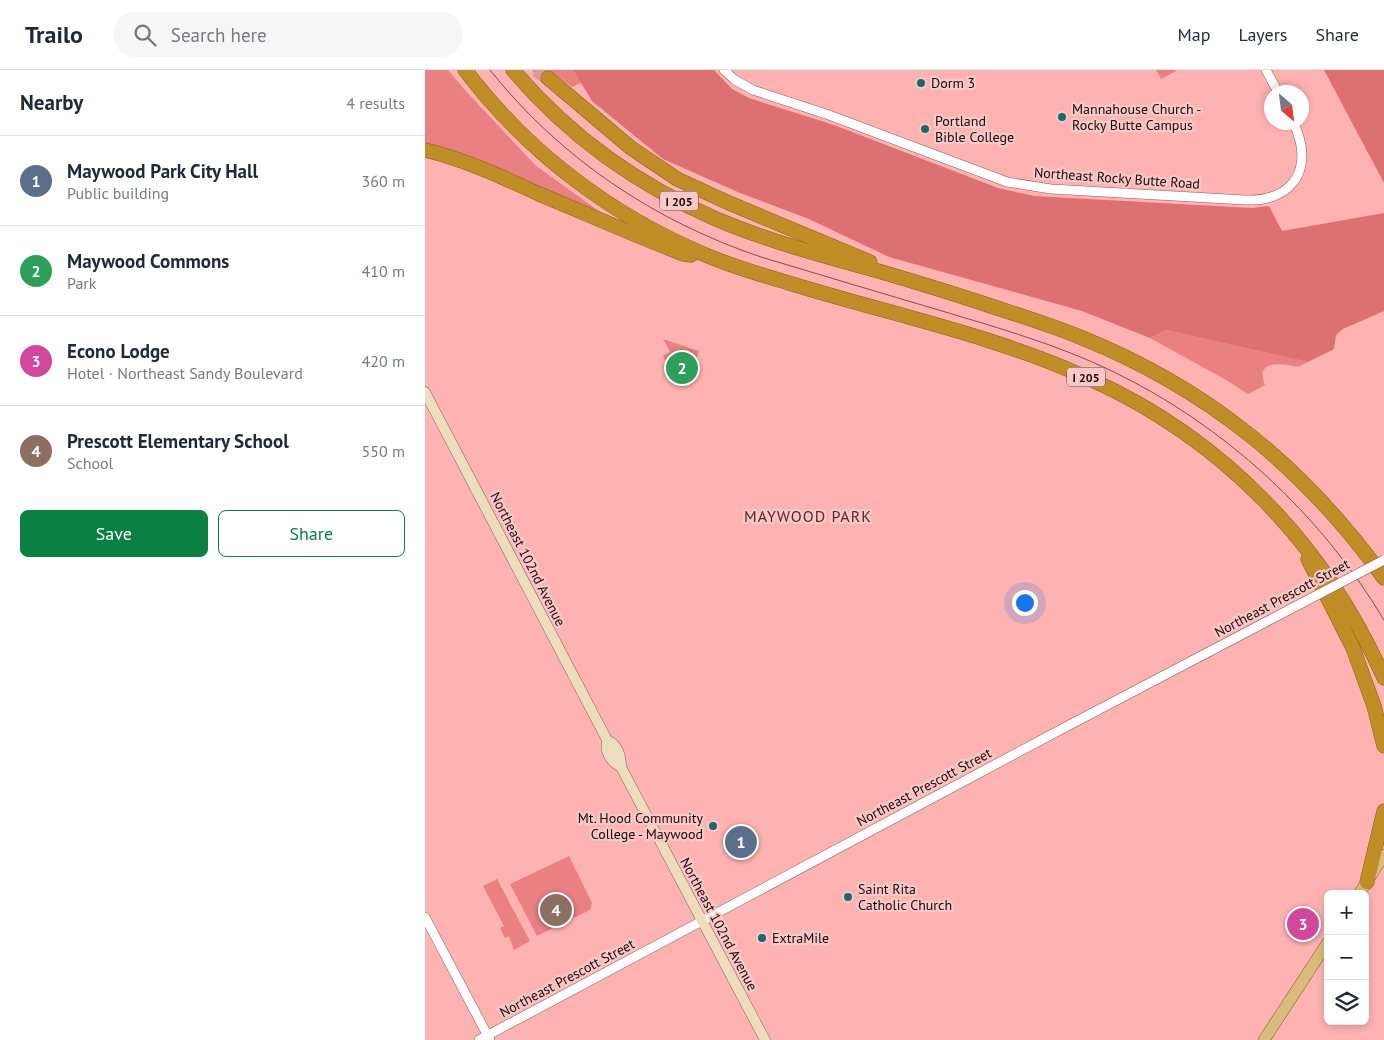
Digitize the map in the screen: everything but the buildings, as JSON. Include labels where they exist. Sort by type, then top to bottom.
[{"type":"highway","name":"I 205","points":[[465,70],[509,123],[564,172],[620,211],[707,256],[801,287],[1033,356],[1088,378],[1121,394],[1167,421],[1213,454],[1255,491],[1305,546],[1328,576],[1356,621],[1384,678]]},
{"type":"highway","name":"I 205","points":[[513,70],[551,111],[591,145],[625,170],[666,195],[717,219],[756,234],[1056,327],[1105,347],[1169,378],[1231,420],[1288,468],[1340,522],[1384,578]]},
{"type":"highway","points":[[548,78],[631,148],[669,174],[729,203],[868,260],[879,271]]},
{"type":"highway","points":[[425,150],[454,158],[497,175],[621,230],[683,254],[707,256]]},
{"type":"highway","points":[[1305,546],[1308,562],[1353,648],[1374,706],[1384,746]]},
{"type":"highway","points":[[1367,882],[1384,811]]},
{"type":"main road","name":"Northeast 102nd Avenue","points":[[425,392],[607,740],[614,743],[621,757],[621,767],[765,1040]]},
{"type":"main road","points":[[1362,890],[1384,855]]},
{"type":"main road","points":[[1264,1040],[1324,948]]},
{"type":"street","name":"Northeast Rocky Butte Road","points":[[724,70],[735,80],[753,90],[829,115],[990,176],[1023,186],[1051,189],[1261,200],[1275,196],[1290,186],[1297,176],[1302,161],[1301,139],[1297,130]]},
{"type":"street","points":[[1266,70],[1274,85]]},
{"type":"street","name":"Northeast Prescott Street","points":[[479,1040],[489,1038],[1066,726],[1384,560]]},
{"type":"street","points":[[425,917],[489,1038]]},
{"type":"shaded area","points":[[425,70],[448,70],[535,165],[600,212],[425,145]]},
{"type":"shaded area","points":[[532,70],[573,70],[581,83],[572,87],[551,71],[542,83]]},
{"type":"shaded area","points":[[573,70],[714,70],[732,89],[749,98],[834,125],[998,188],[1034,196],[1252,208],[1269,206],[1282,231],[1384,213],[1384,311],[1343,329],[1336,335],[1334,349],[1308,362],[1166,330],[1150,338],[1082,311],[889,257],[809,219],[740,193],[663,159],[592,101]]},
{"type":"shaded area","points":[[1156,70],[1176,70],[1176,71],[1161,79]]},
{"type":"shaded area","points":[[1324,70],[1384,70],[1384,183]]},
{"type":"shaded area","points":[[1166,330],[1308,362],[1298,367],[1279,364],[1267,367],[1264,370],[1263,376],[1265,385],[1248,394],[1150,338]]},
{"type":"shaded area","points":[[663,339],[699,351],[689,380],[680,386],[663,356],[670,352]]},
{"type":"shaded area","points":[[569,856],[592,903],[590,910],[537,936],[510,884]]},
{"type":"shaded area","points":[[497,879],[530,941],[514,950],[509,936],[505,938],[500,928],[504,926],[483,886]]},
{"type":"tunnel","points":[[536,70],[548,78]]},
{"type":"tram line","points":[[490,70],[517,102],[578,158],[612,183],[683,225],[761,257],[1050,345],[1112,371],[1153,393],[1193,418],[1230,445],[1299,508],[1359,581],[1384,620]]},
{"type":"place","name":"Dorm 3","points":[[921,83]]},
{"type":"place","name":"Mannahouse Church - Rocky Butte Campus","points":[[1062,117]]},
{"type":"place","name":"Portland Bible College","points":[[925,129]]},
{"type":"place","name":"Maywood Commons","points":[[682,368]]},
{"type":"place","name":"Mt. Hood Community College - Maywood","points":[[713,826]]},
{"type":"place","name":"Maywood Park City Hall","points":[[741,842]]},
{"type":"place","name":"Saint Rita Catholic Church","points":[[848,897]]},
{"type":"place","name":"Prescott Elementary School","points":[[556,910]]},
{"type":"place","name":"Econo Lodge","points":[[1303,924]]},
{"type":"place","name":"ExtraMile","points":[[762,938]]},
{"type":"district","name":"MAYWOOD PARK","points":[[808,516]]}]
